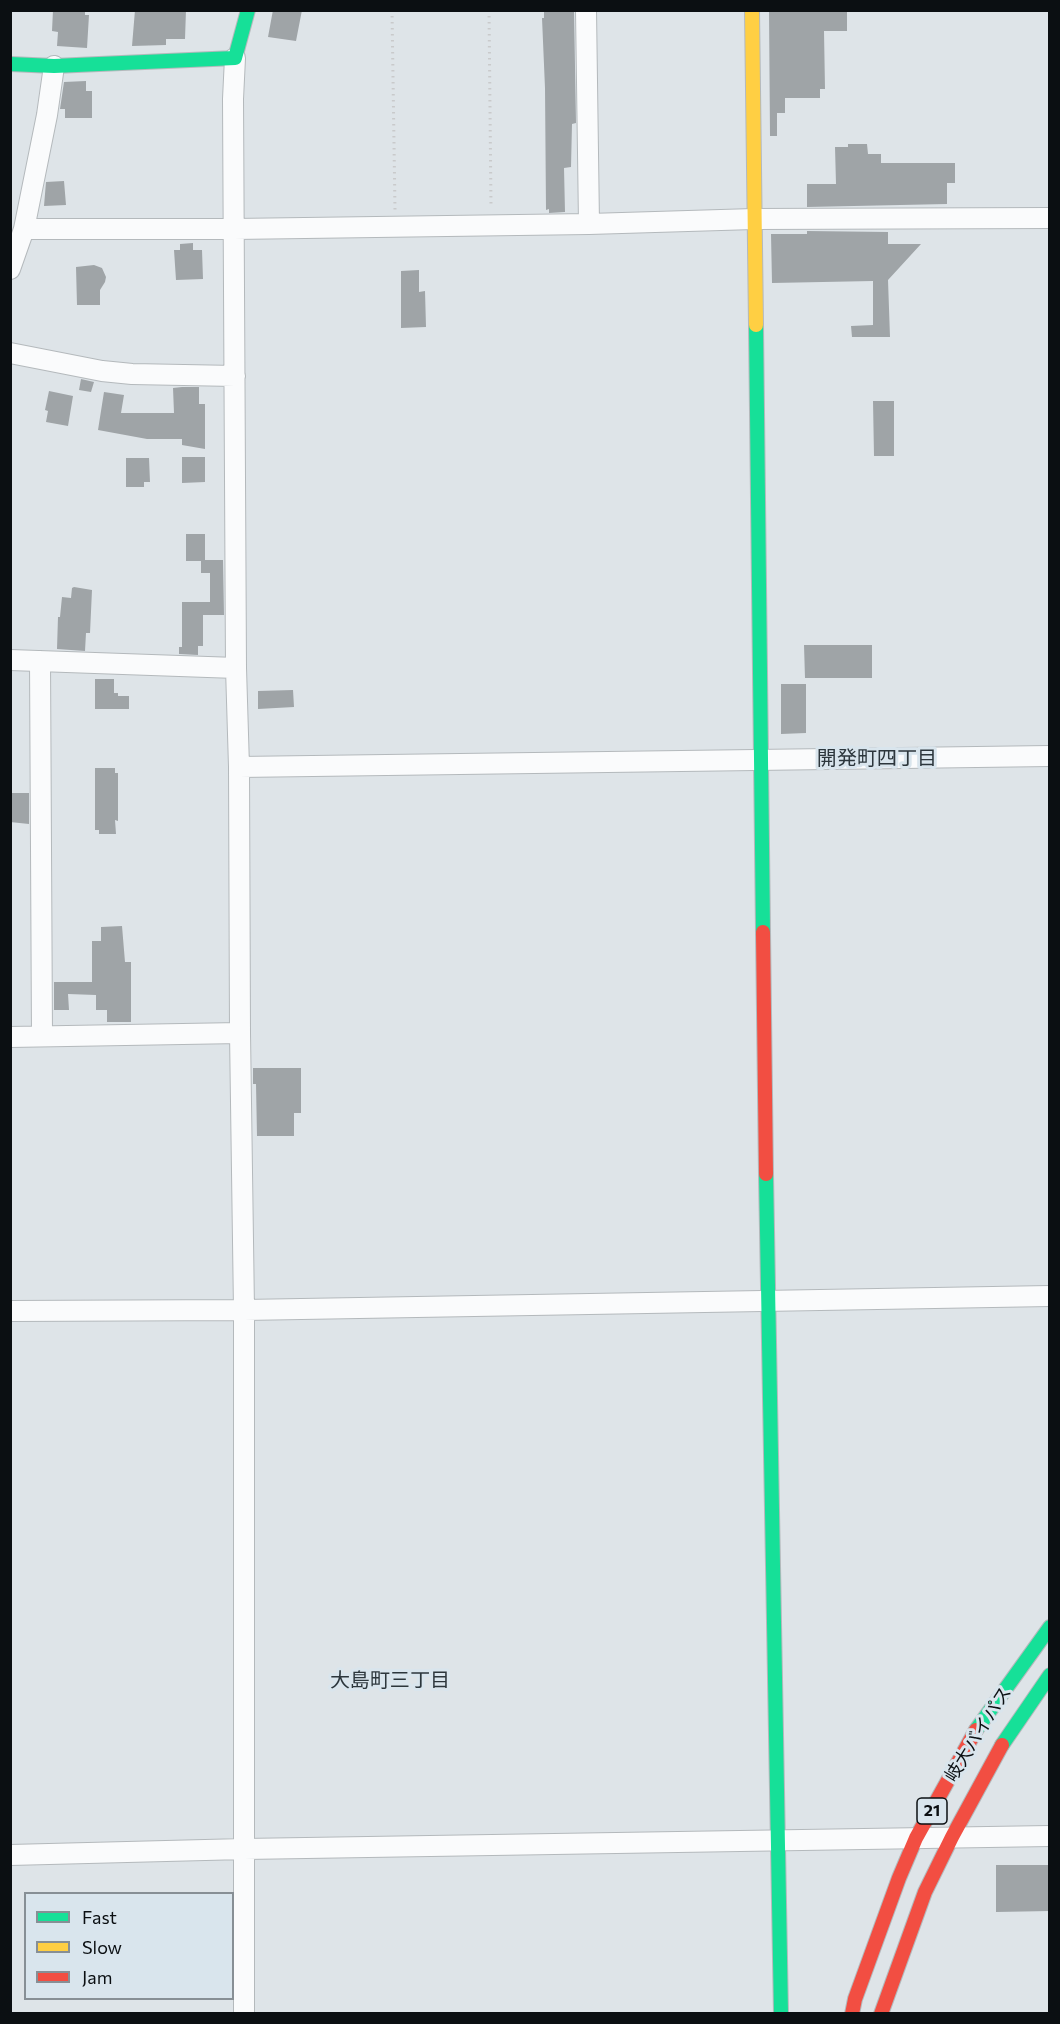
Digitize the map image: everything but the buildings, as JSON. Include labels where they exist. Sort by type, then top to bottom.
[{"type":"main road","points":[[10,64],[54,66],[235,58],[248,10]]},
{"type":"main road","points":[[752,10],[768,1301],[781,2013]]},
{"type":"main road","name":"岐大バイパス","points":[[852,2013],[895,1889],[916,1838],[981,1722],[1050,1627]]},
{"type":"main road","name":"岐大バイパス","points":[[881,2013],[925,1892],[952,1837],[1006,1738],[1050,1675]]},
{"type":"street","points":[[586,10],[589,224]]},
{"type":"street","points":[[235,58],[233,99],[236,668],[244,1310],[244,2013]]},
{"type":"street","points":[[10,269],[24,229],[47,115],[54,66]]},
{"type":"street","points":[[24,229],[234,229],[589,224],[754,219],[1050,218]]},
{"type":"street","points":[[10,353],[102,371],[132,374],[235,376]]},
{"type":"street","points":[[10,660],[236,668]]},
{"type":"street","points":[[40,661],[42,1036]]},
{"type":"street","points":[[239,767],[1050,756]]},
{"type":"street","points":[[10,1037],[240,1033]]},
{"type":"street","points":[[10,1311],[244,1310],[1050,1296]]},
{"type":"street","points":[[10,1855],[1050,1836]]},
{"type":"path","points":[[392,10],[396,227]]},
{"type":"path","points":[[489,10],[491,225]]},
{"type":"traffic: fast","points":[[10,64],[54,66],[235,58],[248,10]]},
{"type":"traffic: fast","points":[[756,325],[763,932]]},
{"type":"traffic: fast","points":[[766,1174],[781,2014]]},
{"type":"traffic: fast","points":[[976,1730],[1050,1627]]},
{"type":"traffic: fast","points":[[1002,1745],[1050,1675]]},
{"type":"traffic: slow","points":[[752,10],[756,325]]},
{"type":"traffic: jam","points":[[763,932],[766,1174]]},
{"type":"traffic: jam","points":[[852,2014],[855,1999],[916,1838],[976,1730]]},
{"type":"traffic: jam","points":[[881,2014],[925,1892],[1002,1745]]},
{"type":"district","name":"開発町四丁目","points":[[877,758]]},
{"type":"district","name":"大島町三丁目","points":[[390,1680]]}]
